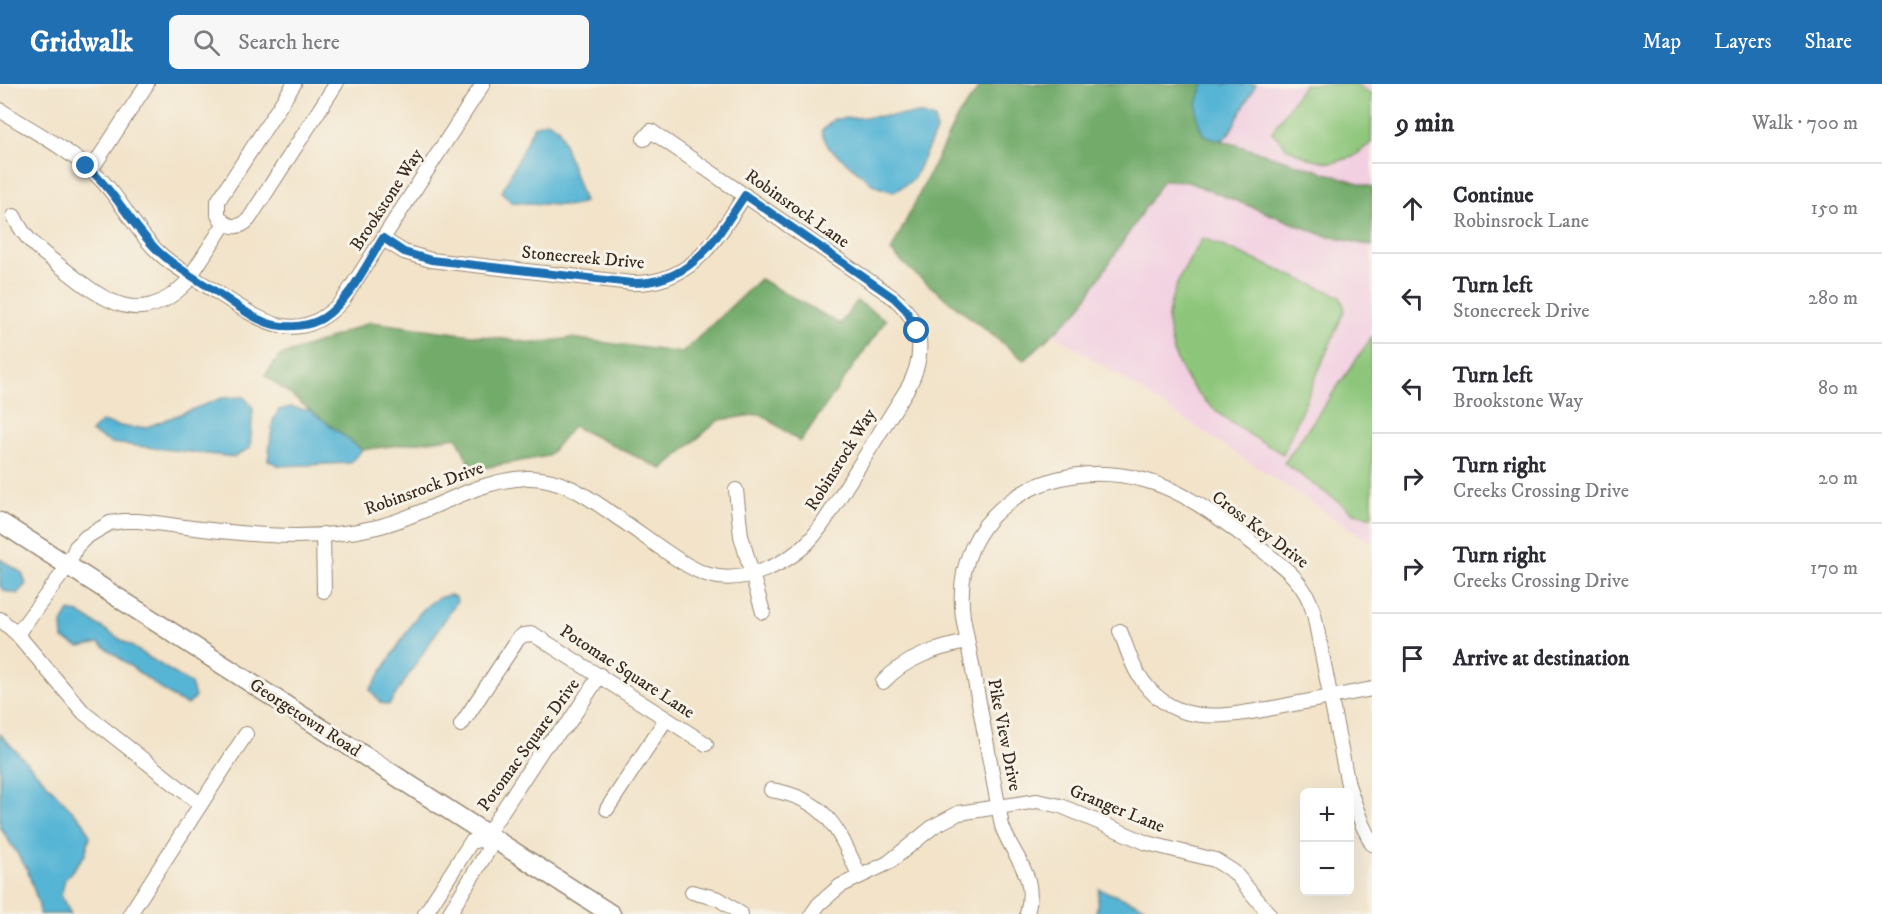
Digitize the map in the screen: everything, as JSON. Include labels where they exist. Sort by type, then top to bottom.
[{"type":"main road","name":"Georgetown Road","points":[[0,522],[485,837],[611,914]]},
{"type":"street","points":[[91,170],[147,84]]},
{"type":"street","points":[[294,84],[218,201],[218,215],[225,224],[238,226],[249,219],[336,84]]},
{"type":"street","name":"Brookstone Way","points":[[191,276],[265,322],[292,327],[323,318],[337,307],[483,84]]},
{"type":"street","points":[[0,110],[91,170],[155,249],[191,276]]},
{"type":"street","name":"Robinsrock Lane","points":[[644,140],[651,131],[894,298],[909,314],[918,335]]},
{"type":"street","name":"Stonecreek Drive","points":[[383,238],[404,252],[431,260],[632,283],[651,282],[673,276],[696,261],[712,244],[745,195]]},
{"type":"street","points":[[14,216],[25,236],[34,246],[97,295],[114,303],[137,306],[159,302],[179,290],[191,276],[225,224]]},
{"type":"street","name":"Robinsrock Way","points":[[751,573],[788,558],[816,532],[909,386],[919,364],[918,335]]},
{"type":"street","name":"Cross Key Drive","points":[[1010,501],[1032,488],[1070,476],[1097,474],[1141,479],[1163,486],[1191,500],[1288,570],[1301,584],[1313,609],[1348,785],[1372,844]]},
{"type":"street","name":"Robinsrock Drive","points":[[17,634],[68,566],[76,547],[86,537],[106,525],[119,521],[138,521],[264,535],[355,532],[380,526],[500,482],[536,479],[559,483],[580,493],[701,573],[724,578],[751,573]]},
{"type":"street","points":[[736,490],[741,536],[763,612]]},
{"type":"street","name":"Pike View Drive","points":[[812,914],[819,904],[840,886],[888,863],[934,826],[959,813],[999,808],[960,595],[964,568],[976,539],[985,524],[1010,501]]},
{"type":"street","points":[[323,534],[324,591]]},
{"type":"street","points":[[0,619],[17,634],[84,713],[201,804]]},
{"type":"street","points":[[1120,631],[1135,668],[1148,686],[1164,701],[1193,714],[1206,717],[1229,716],[1372,689]]},
{"type":"street","name":"Potomac Square Lane","points":[[461,725],[518,639],[527,634],[539,636],[706,744]]},
{"type":"street","points":[[883,682],[905,664],[926,653],[967,642]]},
{"type":"street","name":"Potomac Square Drive","points":[[485,837],[544,747],[568,724],[600,675]]},
{"type":"street","points":[[608,809],[666,718]]},
{"type":"street","points":[[130,914],[246,734]]},
{"type":"street","points":[[771,790],[806,800],[826,815],[842,837],[859,875]]},
{"type":"street","name":"Granger Lane","points":[[999,808],[1029,802],[1054,803],[1147,843],[1215,860],[1234,872],[1269,914]]},
{"type":"street","points":[[999,808],[1004,832],[1025,868],[1029,882],[1030,896],[1027,914]]},
{"type":"street","points":[[425,914],[471,842],[485,837],[489,849],[449,914]]},
{"type":"street","points":[[692,892],[719,899],[741,914]]},
{"type":"shaded area","points":[[1183,84],[1372,84],[1372,543],[1035,321]]},
{"type":"green space","points":[[982,84],[1209,84],[1204,135],[1372,187],[1372,246],[1323,235],[1188,182],[1163,180],[1078,311],[1024,360],[915,274],[891,251],[958,116]]},
{"type":"green space","points":[[1304,84],[1356,84],[1372,95],[1371,143],[1353,157],[1331,163],[1309,158],[1288,149],[1272,132]]},
{"type":"green space","points":[[1203,238],[1340,296],[1345,309],[1283,454],[1230,422],[1214,409],[1186,378],[1177,360],[1168,326],[1172,296]]},
{"type":"green space","points":[[760,279],[840,324],[857,301],[886,320],[800,442],[761,414],[719,420],[662,469],[573,426],[548,456],[472,470],[457,437],[362,450],[265,375],[280,356],[370,322],[534,343],[571,338],[682,353]]},
{"type":"green space","points":[[1372,337],[1372,517],[1354,513],[1284,463]]},
{"type":"water","points":[[1204,84],[1256,84],[1224,139],[1204,135],[1201,128],[1197,110]]},
{"type":"water","points":[[920,114],[935,119],[936,131],[913,180],[894,192],[875,186],[829,148],[821,132],[834,119]]},
{"type":"water","points":[[548,121],[559,129],[584,202],[573,206],[511,202],[502,192],[534,126]]},
{"type":"water","points":[[244,397],[253,408],[250,448],[234,457],[111,443],[91,432],[101,422],[131,428],[147,427],[222,398]]},
{"type":"water","points":[[291,407],[311,411],[362,450],[350,463],[280,466],[268,460],[273,421],[279,410]]},
{"type":"water","points":[[0,559],[22,573],[26,584],[17,594],[0,587]]},
{"type":"water","points":[[450,595],[456,597],[457,601],[389,705],[381,703],[370,690],[415,619],[430,603]]},
{"type":"water","points":[[69,611],[79,613],[191,684],[195,697],[188,705],[175,699],[99,643],[80,647],[63,639],[62,623]]},
{"type":"water","points":[[0,734],[84,823],[90,836],[85,855],[65,879],[61,896],[71,914],[39,914],[39,905],[27,869],[0,827]]},
{"type":"water","points":[[1099,889],[1164,914],[1096,914]]},
{"type":"route","points":[[86,166],[96,174],[145,238],[166,259],[253,316],[274,325],[296,326],[309,323],[323,318],[337,307],[383,238],[404,252],[431,260],[632,283],[660,280],[685,270],[696,261],[712,244],[745,195],[894,298],[912,318],[917,331]]}]
